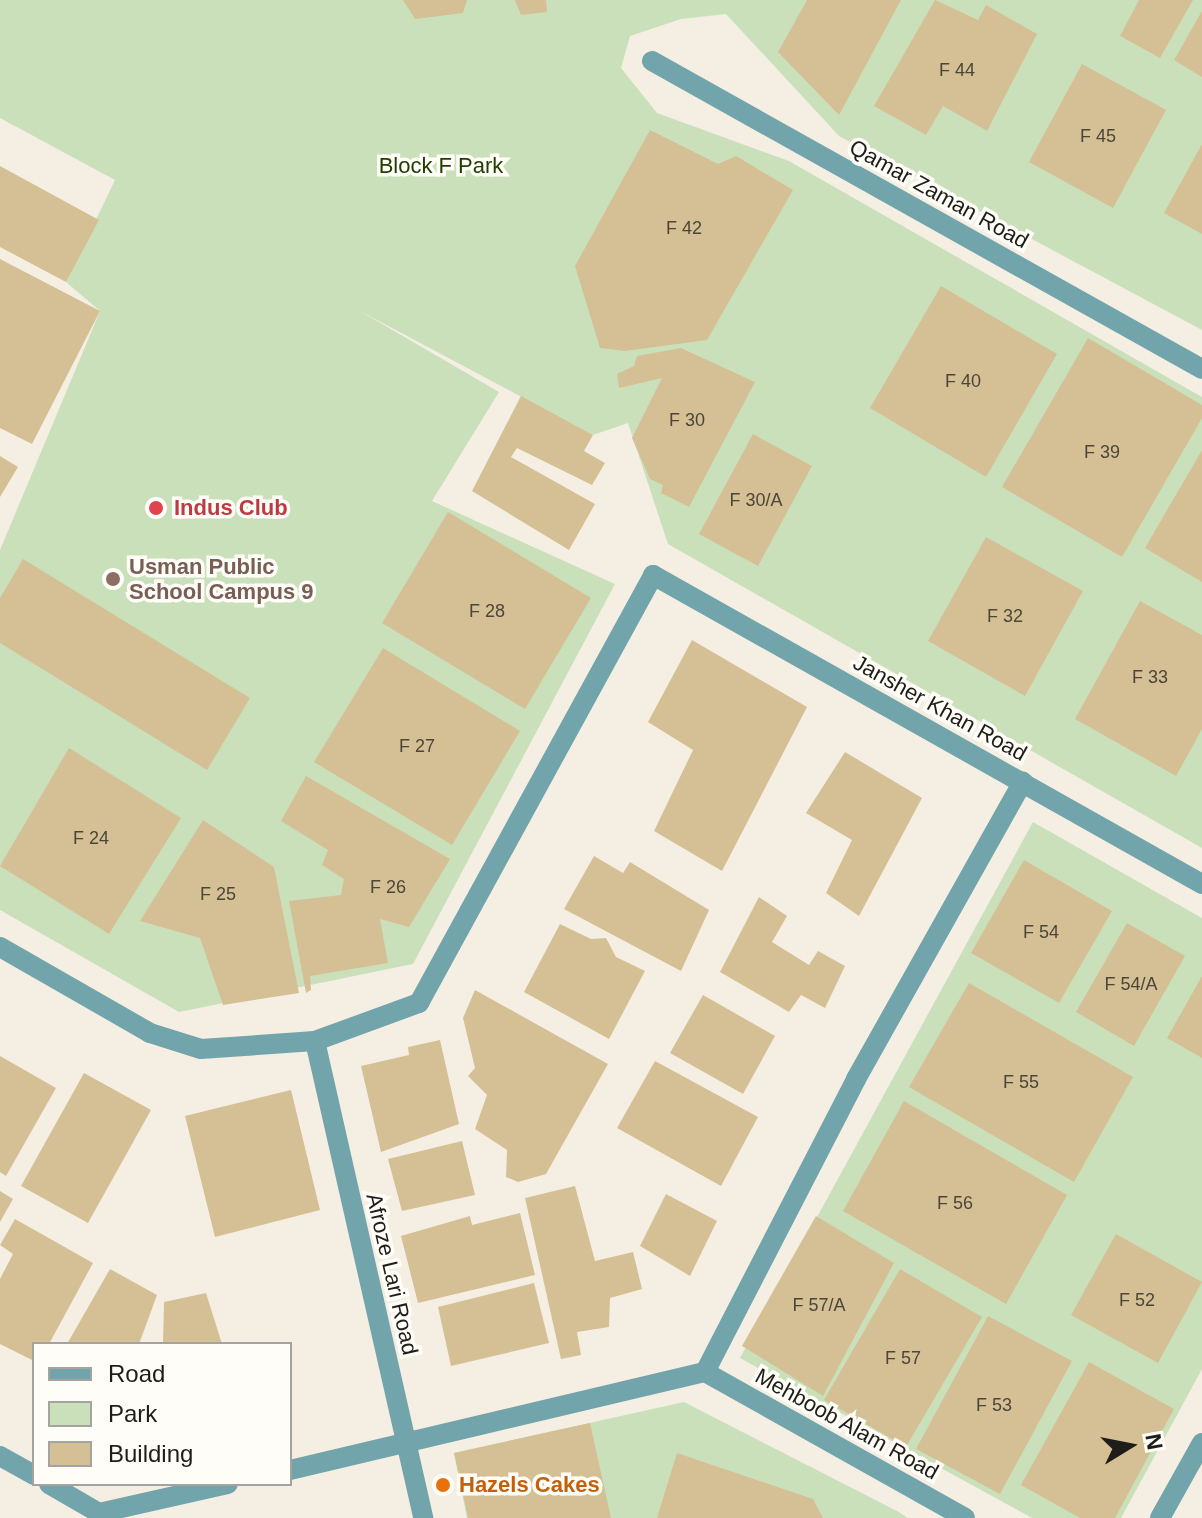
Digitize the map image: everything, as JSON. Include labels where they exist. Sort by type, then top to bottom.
[{"type":"street","name":"Qamar Zaman Road","points":[[652,61],[1202,369]]},
{"type":"street","name":"Jansher Khan Road","points":[[315,1041],[419,1003],[653,575],[1202,884]]},
{"type":"street","points":[[292,1470],[705,1372],[856,1079],[1023,782]]},
{"type":"street","points":[[0,947],[168,1042],[201,1049],[315,1041]]},
{"type":"street","name":"Afroze Lari Road","points":[[315,1041],[423,1518]]},
{"type":"street","name":"Mehboob Alam Road","points":[[705,1372],[965,1518]]},
{"type":"street","points":[[1160,1518],[1202,1443]]},
{"type":"street","points":[[0,1456],[32,1474]]},
{"type":"street","points":[[52,1486],[98,1516],[220,1486]]},
{"type":"green space","name":"Block F Park","points":[[0,0],[1202,0],[1202,330],[839,136],[726,14],[681,19],[630,36],[621,68],[657,113],[789,161],[1202,397],[1202,848],[668,544],[628,423],[593,435],[360,311],[499,392],[432,501],[615,584],[413,964],[179,1012],[0,910],[0,550],[100,311],[66,282],[115,180],[0,118]]},
{"type":"green space","points":[[1033,822],[1202,918],[1202,1369],[1121,1518],[1032,1518],[740,1358]]},
{"type":"green space","points":[[684,1402],[908,1518],[467,1518],[454,1453]]},
{"type":"building","points":[[403,0],[467,0],[463,13],[415,19]]},
{"type":"building","points":[[515,0],[546,0],[547,12],[521,15]]},
{"type":"building","points":[[807,0],[901,0],[839,115],[778,52]]},
{"type":"building","points":[[935,0],[978,20],[986,5],[1037,34],[987,131],[943,106],[926,135],[874,106]]},
{"type":"building","points":[[1139,0],[1193,0],[1160,58],[1120,36]]},
{"type":"building","points":[[1202,11],[1202,77],[1174,60]]},
{"type":"building","points":[[1082,64],[1166,110],[1113,208],[1029,162]]},
{"type":"building","points":[[650,130],[718,164],[736,156],[793,190],[707,340],[625,351],[600,348],[575,266]]},
{"type":"building","points":[[1202,144],[1202,234],[1164,213]]},
{"type":"building","points":[[0,166],[99,220],[66,282],[0,247]]},
{"type":"building","points":[[0,259],[100,311],[32,444],[0,428]]},
{"type":"building","points":[[941,286],[1057,354],[986,477],[870,408]]},
{"type":"building","points":[[1088,338],[1202,405],[1202,418],[1122,557],[1002,487]]},
{"type":"building","points":[[681,348],[755,382],[689,507],[661,493],[663,485],[650,479],[632,438],[662,378],[619,388],[617,374],[634,366],[637,356]]},
{"type":"building","points":[[521,396],[593,435],[584,451],[605,463],[592,485],[517,448],[511,457],[595,504],[569,550],[472,491]]},
{"type":"building","points":[[753,434],[812,466],[758,566],[699,534]]},
{"type":"building","points":[[1202,450],[1202,582],[1145,548]]},
{"type":"building","points":[[0,456],[18,467],[0,497]]},
{"type":"building","points":[[448,512],[591,598],[525,709],[382,623]]},
{"type":"building","points":[[986,537],[1083,591],[1025,696],[928,641]]},
{"type":"building","points":[[23,559],[250,698],[207,770],[0,643],[0,598]]},
{"type":"building","points":[[1140,601],[1202,635],[1202,729],[1176,776],[1075,719]]},
{"type":"building","points":[[692,640],[807,707],[722,871],[654,831],[693,750],[648,722]]},
{"type":"building","points":[[383,648],[520,731],[452,845],[314,762]]},
{"type":"building","points":[[69,748],[181,818],[109,934],[0,866]]},
{"type":"building","points":[[845,752],[922,798],[859,916],[826,893],[852,840],[806,813]]},
{"type":"building","points":[[306,776],[450,859],[409,927],[380,919],[388,963],[310,976],[311,990],[306,993],[289,901],[341,895],[344,879],[322,865],[328,850],[281,821]]},
{"type":"building","points":[[203,820],[274,867],[299,993],[223,1005],[200,938],[140,921]]},
{"type":"building","points":[[594,856],[623,873],[630,862],[709,910],[681,971],[564,909]]},
{"type":"building","points":[[1024,860],[1112,911],[1059,1003],[971,953]]},
{"type":"building","points":[[759,897],[787,916],[772,942],[809,965],[818,951],[845,966],[825,1008],[801,995],[789,1012],[720,972]]},
{"type":"building","points":[[1127,923],[1185,956],[1134,1046],[1076,1012]]},
{"type":"building","points":[[560,924],[591,939],[606,938],[616,957],[645,971],[609,1039],[524,992]]},
{"type":"building","points":[[1202,976],[1202,1058],[1167,1038]]},
{"type":"building","points":[[969,983],[1133,1077],[1074,1182],[909,1087]]},
{"type":"building","points":[[475,990],[608,1064],[546,1174],[518,1182],[506,1177],[507,1150],[475,1129],[487,1095],[468,1076],[475,1068],[463,1018]]},
{"type":"building","points":[[703,995],[775,1036],[743,1094],[670,1053]]},
{"type":"building","points":[[440,1040],[459,1124],[381,1152],[361,1066],[409,1055],[408,1047]]},
{"type":"building","points":[[0,1056],[56,1088],[6,1176],[0,1172]]},
{"type":"building","points":[[655,1061],[758,1117],[721,1186],[617,1128]]},
{"type":"building","points":[[84,1073],[151,1110],[88,1223],[21,1186]]},
{"type":"building","points":[[291,1090],[320,1210],[215,1237],[185,1116]]},
{"type":"building","points":[[904,1101],[1067,1195],[1006,1304],[843,1211]]},
{"type":"building","points":[[462,1141],[475,1195],[402,1211],[388,1159]]},
{"type":"building","points":[[575,1186],[595,1261],[633,1252],[642,1289],[610,1298],[609,1327],[577,1332],[581,1355],[561,1359],[525,1198]]},
{"type":"building","points":[[0,1191],[13,1199],[0,1222]]},
{"type":"building","points":[[666,1194],[717,1221],[690,1276],[640,1246]]},
{"type":"building","points":[[520,1213],[535,1275],[418,1303],[401,1236],[470,1216],[472,1225]]},
{"type":"building","points":[[816,1216],[894,1263],[823,1396],[742,1346]]},
{"type":"building","points":[[15,1219],[93,1263],[50,1342],[32,1342],[32,1360],[0,1344],[0,1279],[13,1254],[0,1245]]},
{"type":"building","points":[[1116,1234],[1202,1282],[1158,1363],[1071,1315]]},
{"type":"building","points":[[110,1269],[157,1295],[140,1342],[68,1342]]},
{"type":"building","points":[[900,1269],[982,1317],[906,1447],[824,1400]]},
{"type":"building","points":[[534,1283],[549,1343],[451,1366],[438,1307]]},
{"type":"building","points":[[206,1293],[221,1342],[163,1342],[164,1302]]},
{"type":"building","points":[[988,1316],[1072,1361],[1000,1494],[916,1449]]},
{"type":"building","points":[[1089,1362],[1174,1409],[1115,1518],[1080,1518],[1021,1485]]},
{"type":"building","points":[[590,1423],[611,1518],[468,1518],[454,1453]]},
{"type":"building","points":[[677,1453],[813,1499],[823,1518],[657,1518]]},
{"type":"place","name":"Indus Club","points":[[156,508]]},
{"type":"place","name":"Usman Public School Campus 9","points":[[113,579]]},
{"type":"place","name":"Hazels Cakes","points":[[443,1485]]}]
